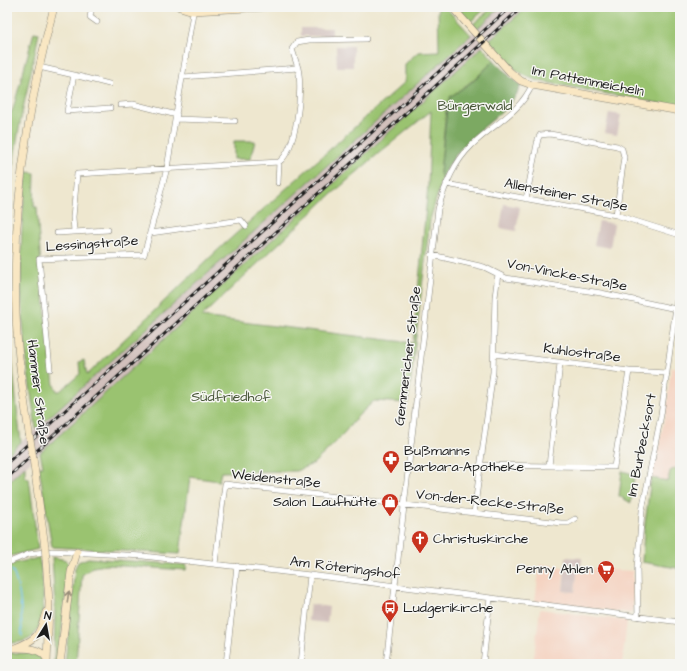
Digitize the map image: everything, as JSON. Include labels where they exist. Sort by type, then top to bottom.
[{"type":"main road","name":"Hammer Straße","points":[[47,662],[49,602],[46,558],[29,433],[16,313],[16,226],[25,139],[39,67],[54,7]]},
{"type":"main road","points":[[180,7],[193,9],[265,7]]},
{"type":"main road","name":"Im Pattenmeicheln","points":[[452,7],[510,72],[521,81],[532,85],[680,111]]},
{"type":"main road","points":[[60,664],[71,572],[77,552]]},
{"type":"main road","points":[[11,648],[32,642],[38,635],[49,602]]},
{"type":"main road","points":[[11,648],[38,650],[44,653],[47,662]]},
{"type":"street","points":[[92,7],[90,17],[97,22]]},
{"type":"street","name":"Lessingstraße","points":[[50,369],[39,259],[144,255],[167,168],[193,9]]},
{"type":"street","points":[[74,232],[73,217],[77,174],[279,162],[284,158],[289,147],[299,106],[301,89],[298,68],[292,49],[297,42],[366,39]]},
{"type":"street","points":[[39,67],[109,84]]},
{"type":"street","points":[[183,76],[298,68]]},
{"type":"street","points":[[74,75],[67,111],[110,108]]},
{"type":"street","name":"Gemmericher Straße","points":[[386,664],[438,209],[446,184],[462,156],[472,145],[518,106],[527,96],[532,85]]},
{"type":"street","points":[[120,105],[133,104],[176,117],[235,121]]},
{"type":"street","points":[[526,199],[540,135],[550,134],[617,146],[622,150],[624,157],[616,216]]},
{"type":"street","points":[[278,183],[279,162]]},
{"type":"street","name":"Allensteiner Straße","points":[[446,184],[616,216],[680,235]]},
{"type":"street","points":[[150,233],[241,220],[246,226]]},
{"type":"street","points":[[57,233],[108,230]]},
{"type":"street","name":"Von-Vincke-Straße","points":[[432,255],[484,267],[506,278],[601,293],[676,310]]},
{"type":"street","points":[[474,513],[494,354],[495,297],[498,274]]},
{"type":"street","name":"Im Burbecksort","points":[[638,617],[637,568],[642,511],[667,373],[680,278]]},
{"type":"street","points":[[673,328],[680,329]]},
{"type":"street","name":"Kuhlostraße","points":[[494,354],[629,371],[667,373]]},
{"type":"street","points":[[549,466],[560,363]]},
{"type":"street","points":[[480,465],[615,466],[629,371]]},
{"type":"street","name":"Weidenstraße","points":[[215,564],[225,484],[403,506]]},
{"type":"street","name":"Von-der-Recke-Straße","points":[[403,506],[561,524],[568,523],[575,519]]},
{"type":"street","name":"Am Röteringshof","points":[[7,563],[29,554],[52,551],[144,556],[237,566],[680,622]]},
{"type":"street","points":[[226,664],[237,566]]},
{"type":"street","points":[[301,664],[310,575]]},
{"type":"street","points":[[483,664],[490,598]]},
{"type":"shaded area","points":[[501,7],[526,7],[7,483],[7,455]]},
{"type":"shaded area","points":[[301,28],[332,28],[332,36],[301,36]]},
{"type":"shaded area","points":[[336,46],[353,46],[353,67],[337,67]]},
{"type":"shaded area","points":[[609,113],[621,115],[617,135],[605,133]]},
{"type":"shaded area","points":[[504,204],[520,207],[516,231],[500,228]]},
{"type":"shaded area","points":[[599,221],[614,224],[610,248],[594,245]]},
{"type":"shaded area","points":[[671,368],[680,368],[680,466],[670,471],[668,481],[651,478],[666,413]]},
{"type":"shaded area","points":[[566,557],[582,558],[581,568],[577,574],[575,592],[563,591]]},
{"type":"shaded area","points":[[540,564],[564,567],[563,591],[575,592],[577,574],[582,568],[633,571],[633,609],[630,613],[535,601]]},
{"type":"shaded area","points":[[310,604],[329,607],[327,623],[308,621]]},
{"type":"shaded area","points":[[540,609],[627,621],[622,664],[533,664]]},
{"type":"green space","points":[[438,7],[445,7],[471,35],[36,429],[25,347],[21,283],[22,227],[27,172],[35,173],[34,207],[37,207],[42,274],[54,385],[57,391],[60,391],[80,374],[79,362],[84,360],[87,375],[220,248],[405,82],[405,64],[418,52],[439,51]]},
{"type":"green space","points":[[457,7],[488,7],[470,22]]},
{"type":"green space","points":[[493,7],[501,7],[477,29],[473,24]]},
{"type":"green space","points":[[527,7],[680,7],[680,104],[667,105],[539,81],[516,70],[488,41]]},
{"type":"green space","points":[[34,32],[39,33],[17,140],[9,209],[9,309],[21,442],[7,455],[7,119],[13,109]]},
{"type":"green space","name":"Südfriedhof","points":[[482,47],[494,60],[476,78],[450,97],[446,110],[440,173],[442,179],[430,220],[408,403],[374,401],[358,416],[338,440],[313,464],[296,471],[221,472],[219,481],[190,477],[180,554],[52,547],[39,467],[43,466],[40,453]],"holes":[[[431,111],[428,186],[413,343],[201,317],[324,201],[379,153]]]},
{"type":"green space","name":"Bürgerwald","points":[[494,60],[512,79],[521,85],[517,94],[504,110],[462,147],[452,160],[442,179],[440,173],[447,110],[450,97],[476,79]]},
{"type":"green space","points":[[234,141],[255,141],[250,159],[234,159]]},
{"type":"green space","points":[[25,466],[25,478],[29,478],[38,549],[7,557],[7,483]]},
{"type":"green space","points":[[680,466],[680,572],[677,568],[642,562],[644,531],[651,478],[668,481],[670,471]]},
{"type":"green space","points":[[622,471],[630,473],[634,477],[631,503],[619,496]]},
{"type":"green space","points":[[52,557],[66,560],[69,565],[58,664],[54,664],[55,606]]},
{"type":"green space","points":[[39,558],[43,587],[43,609],[38,628],[34,635],[25,641],[7,643],[7,568],[15,563]]},
{"type":"green space","points":[[88,558],[187,565],[186,570],[106,565],[93,567],[82,575],[76,664],[65,664],[75,568],[78,562]]},
{"type":"green space","points":[[7,653],[36,653],[41,658],[41,664],[7,664]]},
{"type":"waterway","points":[[12,570],[18,586],[22,636]]},
{"type":"railway","points":[[7,463],[510,7]]},
{"type":"railway","points":[[7,478],[522,7]]},
{"type":"place","name":"Bußmanns Barbara-Apotheke","points":[[391,474]]},
{"type":"place","name":"Salon Laufhütte","points":[[390,517]]},
{"type":"place","name":"Christuskirche","points":[[420,554]]},
{"type":"place","name":"Penny Ahlen","points":[[606,584]]},
{"type":"place","name":"Ludgerikirche","points":[[390,623]]}]
